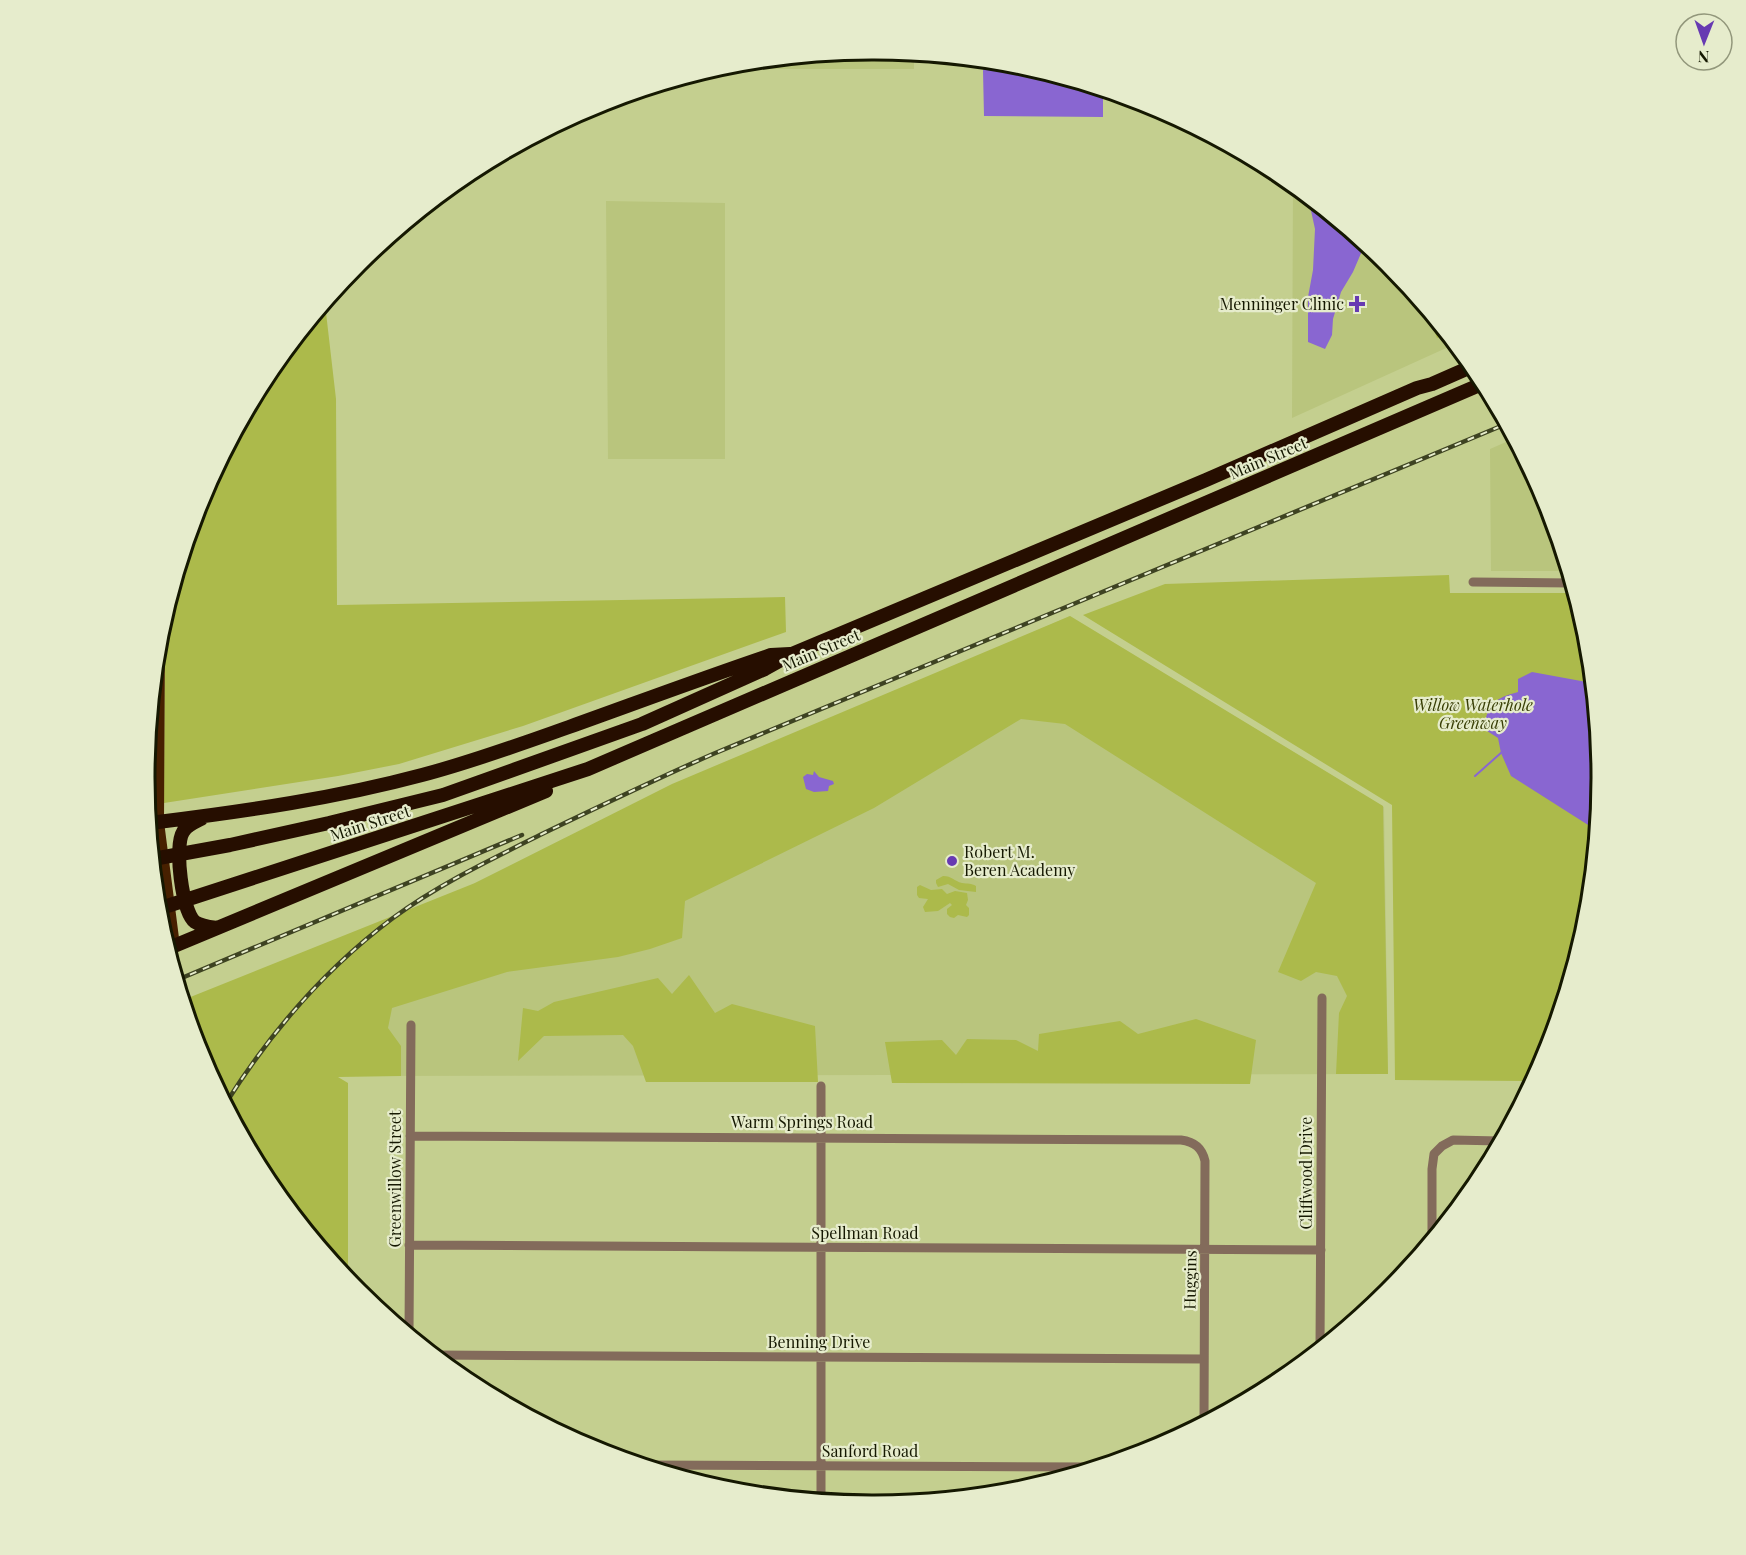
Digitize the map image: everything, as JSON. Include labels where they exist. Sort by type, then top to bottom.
[{"type":"highway","name":"Main Street","points":[[161,858],[230,845],[443,795],[642,724],[765,669],[792,654],[1173,495],[1417,388],[1463,370]]},
{"type":"highway","name":"Main Street","points":[[167,906],[588,769],[1475,388]]},
{"type":"highway","points":[[1426,408],[1477,391]]},
{"type":"highway","points":[[157,822],[296,802],[368,789],[424,775],[500,752],[771,655],[792,654]]},
{"type":"highway","points":[[176,946],[551,789],[611,759]]},
{"type":"highway","points":[[206,816],[183,832],[179,842],[179,857],[189,916],[204,926],[218,928]]},
{"type":"street","points":[[1473,582],[1563,583]]},
{"type":"street","name":"Cliffwood Drive","points":[[1320,1339],[1322,998]]},
{"type":"street","name":"Greenwillow Street","points":[[409,1324],[411,1025]]},
{"type":"street","points":[[821,1086],[821,1493]]},
{"type":"street","name":"Warm Springs Road","points":[[410,1136],[1181,1140],[1194,1143]]},
{"type":"street","points":[[1432,1226],[1434,1154],[1453,1140],[1491,1141]]},
{"type":"street","name":"Huggins","points":[[1194,1143],[1200,1148],[1205,1161],[1204,1414]]},
{"type":"street","name":"Spellman Road","points":[[409,1245],[1321,1250]]},
{"type":"street","name":"Benning Drive","points":[[447,1355],[1204,1359]]},
{"type":"street","name":"Sanford Road","points":[[671,1466],[1072,1467]]},
{"type":"shaded area","points":[[873,60],[914,62],[914,69],[762,69]]},
{"type":"shaded area","points":[[983,69],[1059,84],[1103,98],[1103,117],[984,116]]},
{"type":"shaded area","name":"Menninger Clinic","points":[[1293,196],[1346,238],[1380,270],[1412,304],[1447,348],[1292,418]]},
{"type":"shaded area","points":[[606,201],[725,203],[725,459],[608,459]]},
{"type":"shaded area","points":[[1310,208],[1361,252],[1341,292],[1333,319],[1332,335],[1325,349],[1308,342],[1308,297],[1313,270],[1315,229]]},
{"type":"shaded area","points":[[1507,442],[1536,503],[1559,571],[1491,571],[1490,449]]},
{"type":"shaded area","name":"Robert M. Beren Academy","points":[[1070,616],[1384,807],[1388,1074],[337,1076],[423,919],[475,883],[563,839]]},
{"type":"shaded area","points":[[1532,672],[1584,681],[1591,778],[1589,825],[1511,776],[1501,753],[1498,738],[1484,729],[1487,714],[1494,703],[1518,692],[1518,679]]},
{"type":"shaded area","points":[[814,771],[819,777],[833,781],[834,784],[829,786],[828,791],[814,792],[806,789],[803,777],[807,774],[813,775]]},
{"type":"green space","points":[[326,314],[336,399],[337,605],[785,597],[786,632],[523,726],[399,764],[338,776],[164,803],[165,666],[180,592],[194,547],[229,460],[252,419],[276,379]]},
{"type":"green space","name":"Willow Waterhole Greenway","points":[[1449,575],[1450,593],[1566,593],[1577,638],[1589,731],[1591,778],[1589,824],[1577,917],[1566,963],[1552,1008],[1523,1081],[1395,1080],[1392,805],[1083,615],[1165,584]]},
{"type":"green space","points":[[1070,616],[1383,806],[1388,1074],[1336,1074],[1339,1013],[1347,996],[1337,976],[1316,972],[1301,981],[1278,972],[1316,883],[1065,724],[1021,719],[874,808],[685,901],[682,938],[618,957],[507,972],[392,1008],[388,1028],[401,1046],[401,1076],[338,1077],[348,1083],[348,1266],[304,1214],[276,1176],[252,1136],[229,1095],[210,1052],[191,997],[475,883],[672,784]]},
{"type":"green space","points":[[943,876],[974,885],[976,892],[959,890],[948,884],[938,887],[936,880]]},
{"type":"green space","points":[[920,885],[931,890],[942,889],[947,894],[955,891],[967,893],[966,905],[969,908],[969,915],[950,917],[947,909],[952,905],[950,903],[938,911],[925,912],[923,907],[928,899],[919,898],[917,895],[917,887]]},
{"type":"green space","points":[[689,975],[715,1013],[732,1004],[815,1026],[818,1082],[646,1082],[633,1046],[623,1035],[544,1036],[518,1061],[523,1008],[538,1011],[554,1002],[658,978],[672,994]]},
{"type":"green space","points":[[1196,1019],[1256,1040],[1250,1084],[892,1083],[885,1042],[942,1040],[956,1055],[967,1039],[1016,1040],[1038,1051],[1039,1034],[1120,1021],[1138,1034]]},
{"type":"waterway","points":[[1475,776],[1502,752]]},
{"type":"railway","points":[[230,1097],[281,1027],[322,980],[345,958],[393,918],[466,872],[713,754],[1499,427]]},
{"type":"railway","points":[[184,977],[522,835]]},
{"type":"place","name":"Menninger Clinic","points":[[1357,304]]},
{"type":"place","name":"Robert M. Beren Academy","points":[[952,861]]}]
